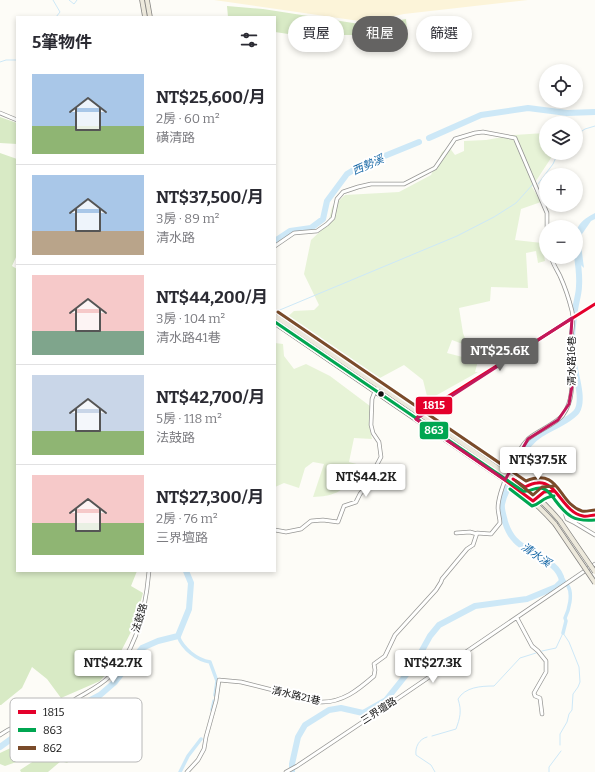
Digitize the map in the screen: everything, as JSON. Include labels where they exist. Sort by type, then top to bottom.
[{"type":"main road","points":[[142,0],[145,16]]},
{"type":"main road","points":[[147,0],[150,16]]},
{"type":"main road","points":[[276,317],[538,496],[595,572]]},
{"type":"main road","points":[[276,324],[529,497],[558,523],[595,583]]},
{"type":"street","points":[[0,113],[16,120]]},
{"type":"street","points":[[276,245],[294,233],[317,231],[327,224],[333,218],[337,199],[343,192],[371,184],[404,184],[435,168],[455,139],[461,136],[483,132],[515,138],[547,213],[547,220]]},
{"type":"street","name":"清水路16巷","points":[[509,475],[523,445],[536,433],[558,420],[563,415],[569,404],[572,386],[570,350],[572,313],[554,264]]},
{"type":"street","points":[[416,419],[420,414],[595,304]]},
{"type":"street","points":[[276,530],[286,532],[302,528],[311,522],[324,520],[338,522],[344,506],[356,502],[368,484],[380,457],[379,442],[373,433],[371,425],[372,400],[375,391],[379,387]]},
{"type":"street","points":[[456,533],[470,532],[477,534],[491,534],[500,523],[498,508],[506,480],[509,475]]},
{"type":"street","points":[[525,487],[534,482],[543,482],[552,487],[561,500],[573,511],[584,516]]},
{"type":"street","points":[[529,497],[537,488],[544,487],[554,491]]},
{"type":"street","points":[[533,501],[544,492],[554,491]]},
{"type":"street","points":[[561,500],[567,519],[595,535]]},
{"type":"street","points":[[575,524],[577,517],[595,515]]},
{"type":"street","name":"清水路21巷","points":[[187,772],[198,760],[204,749],[216,701],[219,680],[240,682],[326,703],[353,694],[374,676],[374,664],[385,656],[395,636],[436,590],[442,582],[442,579],[467,549],[473,545],[477,534]]},
{"type":"street","name":"三界壇路","points":[[286,772],[517,618],[595,564]]},
{"type":"street","name":"法鼓路","points":[[77,698],[104,682],[114,673],[131,646],[146,600],[149,572]]},
{"type":"street","points":[[517,618],[532,646],[546,661],[546,672],[534,693],[535,696],[540,698],[542,714]]},
{"type":"street","name":"法鼓路","points":[[0,735],[10,729]]},
{"type":"highlighted area","points":[[572,318],[570,350],[572,386],[569,404],[558,420],[528,439],[505,480],[416,419]]},
{"type":"green space","points":[[227,6],[263,9],[308,16],[288,16],[288,34],[276,32],[276,16],[228,16]]},
{"type":"green space","points":[[344,22],[352,23],[352,35],[344,35]]},
{"type":"green space","points":[[0,117],[16,123],[16,144],[0,143]]},
{"type":"green space","points":[[539,133],[539,160],[550,160],[544,168],[539,168],[539,176],[532,187],[539,199],[539,203],[521,209],[515,240],[539,243],[539,263],[536,251],[526,253],[528,288],[491,287],[490,301],[459,308],[463,333],[468,346],[452,340],[447,353],[478,361],[475,372],[478,372],[428,400],[423,380],[404,365],[378,379],[285,319],[294,311],[314,310],[319,305],[304,274],[311,240],[328,224],[332,207],[345,195],[399,192],[431,175],[442,152],[449,147],[455,155],[464,151],[464,141],[486,140],[514,135]]},
{"type":"green space","points":[[0,153],[16,159],[16,257],[12,266],[16,268],[16,572],[137,572],[131,586],[143,593],[134,626],[114,665],[100,681],[61,698],[47,679],[32,667],[22,688],[0,705]]},
{"type":"green space","points":[[276,343],[283,344],[284,356],[294,369],[306,364],[330,376],[370,406],[369,425],[372,439],[354,438],[349,462],[368,467],[362,481],[355,477],[345,487],[336,493],[326,496],[313,497],[324,464],[313,462],[305,468],[299,488],[284,483],[276,487]]},
{"type":"green space","points":[[10,748],[10,762],[16,762],[5,766],[0,764],[0,753]]},
{"type":"green space","points":[[32,762],[60,762],[48,772],[21,772],[20,770]]},
{"type":"sand","points":[[214,0],[528,0],[394,16],[352,16],[352,20],[344,19],[344,16],[325,16]]},
{"type":"water","points":[[595,213],[595,219],[591,221],[583,233],[583,221]]},
{"type":"waterway","points":[[53,0],[60,12],[57,16]]},
{"type":"waterway","points":[[69,0],[74,4],[77,0]]},
{"type":"waterway","points":[[0,62],[6,60],[16,60]]},
{"type":"waterway","name":"西勢溪","points":[[429,138],[481,115],[528,108],[567,113],[595,112]]},
{"type":"waterway","points":[[583,130],[595,126]]},
{"type":"waterway","name":"西勢溪","points":[[276,240],[290,231],[311,228],[323,219],[327,201],[347,174],[360,166],[419,142]]},
{"type":"waterway","points":[[538,184],[555,160]]},
{"type":"waterway","points":[[276,312],[457,236],[494,217],[516,203],[534,183]]},
{"type":"waterway","name":"清水溪","points":[[292,772],[292,764],[298,737],[305,725],[329,710],[341,708],[363,713],[386,700],[414,665],[430,636],[439,625],[475,606],[527,599],[556,587],[562,581],[560,574],[549,562],[520,545],[513,538],[506,524],[502,511],[502,502],[516,466],[524,451],[534,439],[570,418],[577,411],[579,405],[580,399],[572,347],[575,307],[579,292],[578,264]]},
{"type":"waterway","name":"西勢溪","points":[[94,698],[115,682],[142,648],[158,641],[178,636],[189,609],[191,583],[186,572]]},
{"type":"waterway","points":[[562,578],[568,586],[570,593],[569,606],[565,618],[566,621],[563,633]]},
{"type":"waterway","points":[[542,651],[556,648],[563,633]]},
{"type":"waterway","points":[[560,745],[560,734],[572,710],[573,694],[580,682],[579,667],[569,642],[563,633]]},
{"type":"waterway","points":[[178,636],[183,645],[191,653],[200,659],[210,662],[217,681],[215,695]]},
{"type":"waterway","points":[[432,736],[456,729],[460,714],[458,699],[461,695],[474,688],[494,686],[520,658],[536,653]]},
{"type":"waterway","points":[[212,710],[214,701]]},
{"type":"waterway","points":[[427,737],[418,744],[416,755],[431,765],[435,772]]},
{"type":"waterway","points":[[180,772],[188,756],[201,739]]},
{"type":"waterway","name":"西勢溪","points":[[0,747],[10,740]]},
{"type":"waterway","points":[[549,772],[549,767],[561,751]]},
{"type":"transit line","name":"1815","points":[[554,491],[544,492],[533,501],[416,419],[420,414],[595,304]]},
{"type":"transit line","name":"862","points":[[278,312],[526,481],[537,478],[546,479],[553,482],[574,507],[582,511],[595,510]]},
{"type":"transit line","name":"863","points":[[276,323],[523,491],[538,488],[544,489],[567,514],[576,519],[595,520]]},
{"type":"transit line","name":"1815","points":[[513,479],[525,487],[534,483],[544,483],[550,486],[564,503],[576,513],[584,516],[595,515]]},
{"type":"transit line","name":"862","points":[[516,481],[533,495],[542,487],[554,486]]},
{"type":"transit line","name":"863","points":[[510,489],[532,506],[554,496]]}]
